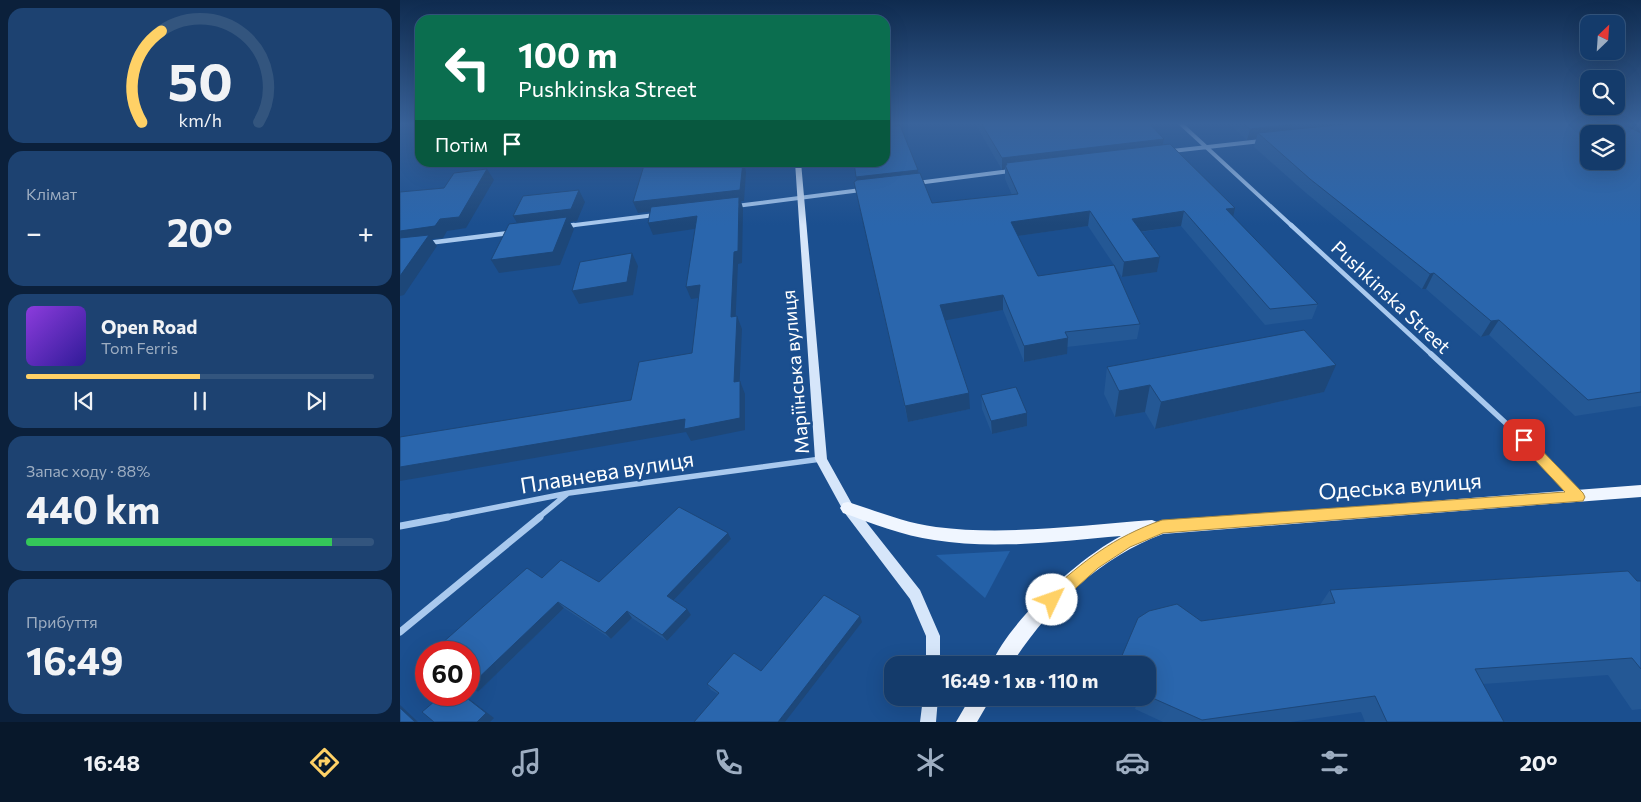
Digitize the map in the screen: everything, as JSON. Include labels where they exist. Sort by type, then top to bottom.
[{"type":"main road","name":"Маріїнська вулиця","points":[[798,167],[821,459],[848,508],[916,595],[933,636],[933,656]]},
{"type":"main road","name":"Одеська вулиця","points":[[848,508],[897,524],[946,535],[1029,536],[1641,491]]},
{"type":"main road","name":"Одеська вулиця","points":[[1006,656],[1016,639],[1052,600],[1092,564],[1124,542],[1162,527]]},
{"type":"main road","points":[[928,722],[930,706]]},
{"type":"main road","points":[[966,722],[976,706]]},
{"type":"street","name":"Pushkinska Street","points":[[1216,157],[1524,440],[1578,497]]},
{"type":"street","points":[[912,184],[1018,170]]},
{"type":"street","points":[[728,207],[865,190]]},
{"type":"street","points":[[559,227],[658,215]]},
{"type":"street","points":[[420,244],[519,232]]},
{"type":"street","name":"Плавнева вулиця","points":[[400,526],[569,492],[821,459]]},
{"type":"street","points":[[400,632],[569,492]]},
{"type":"shaded area","points":[[1010,551],[985,598],[936,555]]},
{"type":"building","points":[[890,157],[913,157],[918,170],[856,177],[855,167],[890,167]]},
{"type":"building","points":[[1060,157],[1183,157],[1235,208],[1226,209],[1318,304],[1270,309],[1184,211],[1132,219],[1160,257],[1124,262],[1090,211],[1011,222],[1038,276],[1114,265],[1140,324],[1065,332],[1068,338],[1024,346],[1003,295],[940,305],[969,393],[905,406],[854,182],[857,180],[920,173],[932,203],[1018,194],[1005,165],[1007,165],[1006,163]]},
{"type":"building","points":[[1285,157],[1580,157],[1580,170],[1625,170],[1625,157],[1641,157],[1641,392],[1588,400],[1499,320],[1491,321],[1434,273],[1430,274],[1310,179]]},
{"type":"building","points":[[644,167],[742,167],[740,190],[633,202]]},
{"type":"building","points":[[487,169],[459,217],[440,219],[435,226],[400,231],[400,192],[444,188],[454,173]]},
{"type":"building","points":[[579,190],[571,209],[513,216],[523,196]]},
{"type":"building","points":[[739,197],[738,251],[734,252],[731,317],[737,316],[734,382],[740,381],[740,418],[684,429],[685,419],[400,467],[400,437],[631,400],[639,362],[692,353],[700,285],[686,287],[697,216],[648,223],[651,207]]},
{"type":"building","points":[[567,217],[553,252],[491,260],[509,224]]},
{"type":"building","points":[[429,235],[400,276],[400,238]]},
{"type":"building","points":[[632,253],[627,282],[572,291],[580,262]]},
{"type":"building","points":[[1304,330],[1336,365],[1161,402],[1150,385],[1119,391],[1107,367]]},
{"type":"building","points":[[1016,387],[1027,413],[991,421],[981,395]]},
{"type":"building","points":[[679,507],[728,533],[667,596],[687,609],[662,635],[627,611],[605,633],[558,602],[480,676],[480,641],[444,641],[527,568],[542,578],[561,560],[599,582]]},
{"type":"building","points":[[1628,571],[1637,581],[1641,581],[1641,669],[1632,658],[1475,669],[1504,722],[1387,722],[1375,696],[1202,720],[1156,700],[1156,656],[1122,656],[1138,618],[1149,611],[1177,604],[1201,621],[1335,603],[1330,590]]},
{"type":"building","points":[[824,595],[860,616],[778,722],[694,722],[719,693],[707,684],[734,653],[761,671]]},
{"type":"building","points":[[429,706],[477,706],[486,713],[477,722],[434,722],[422,712]]},
{"type":"building","points":[[400,708],[415,722],[400,722]]},
{"type":"route","points":[[1052,600],[1092,564],[1124,542],[1162,527],[1578,497],[1524,440]]}]
